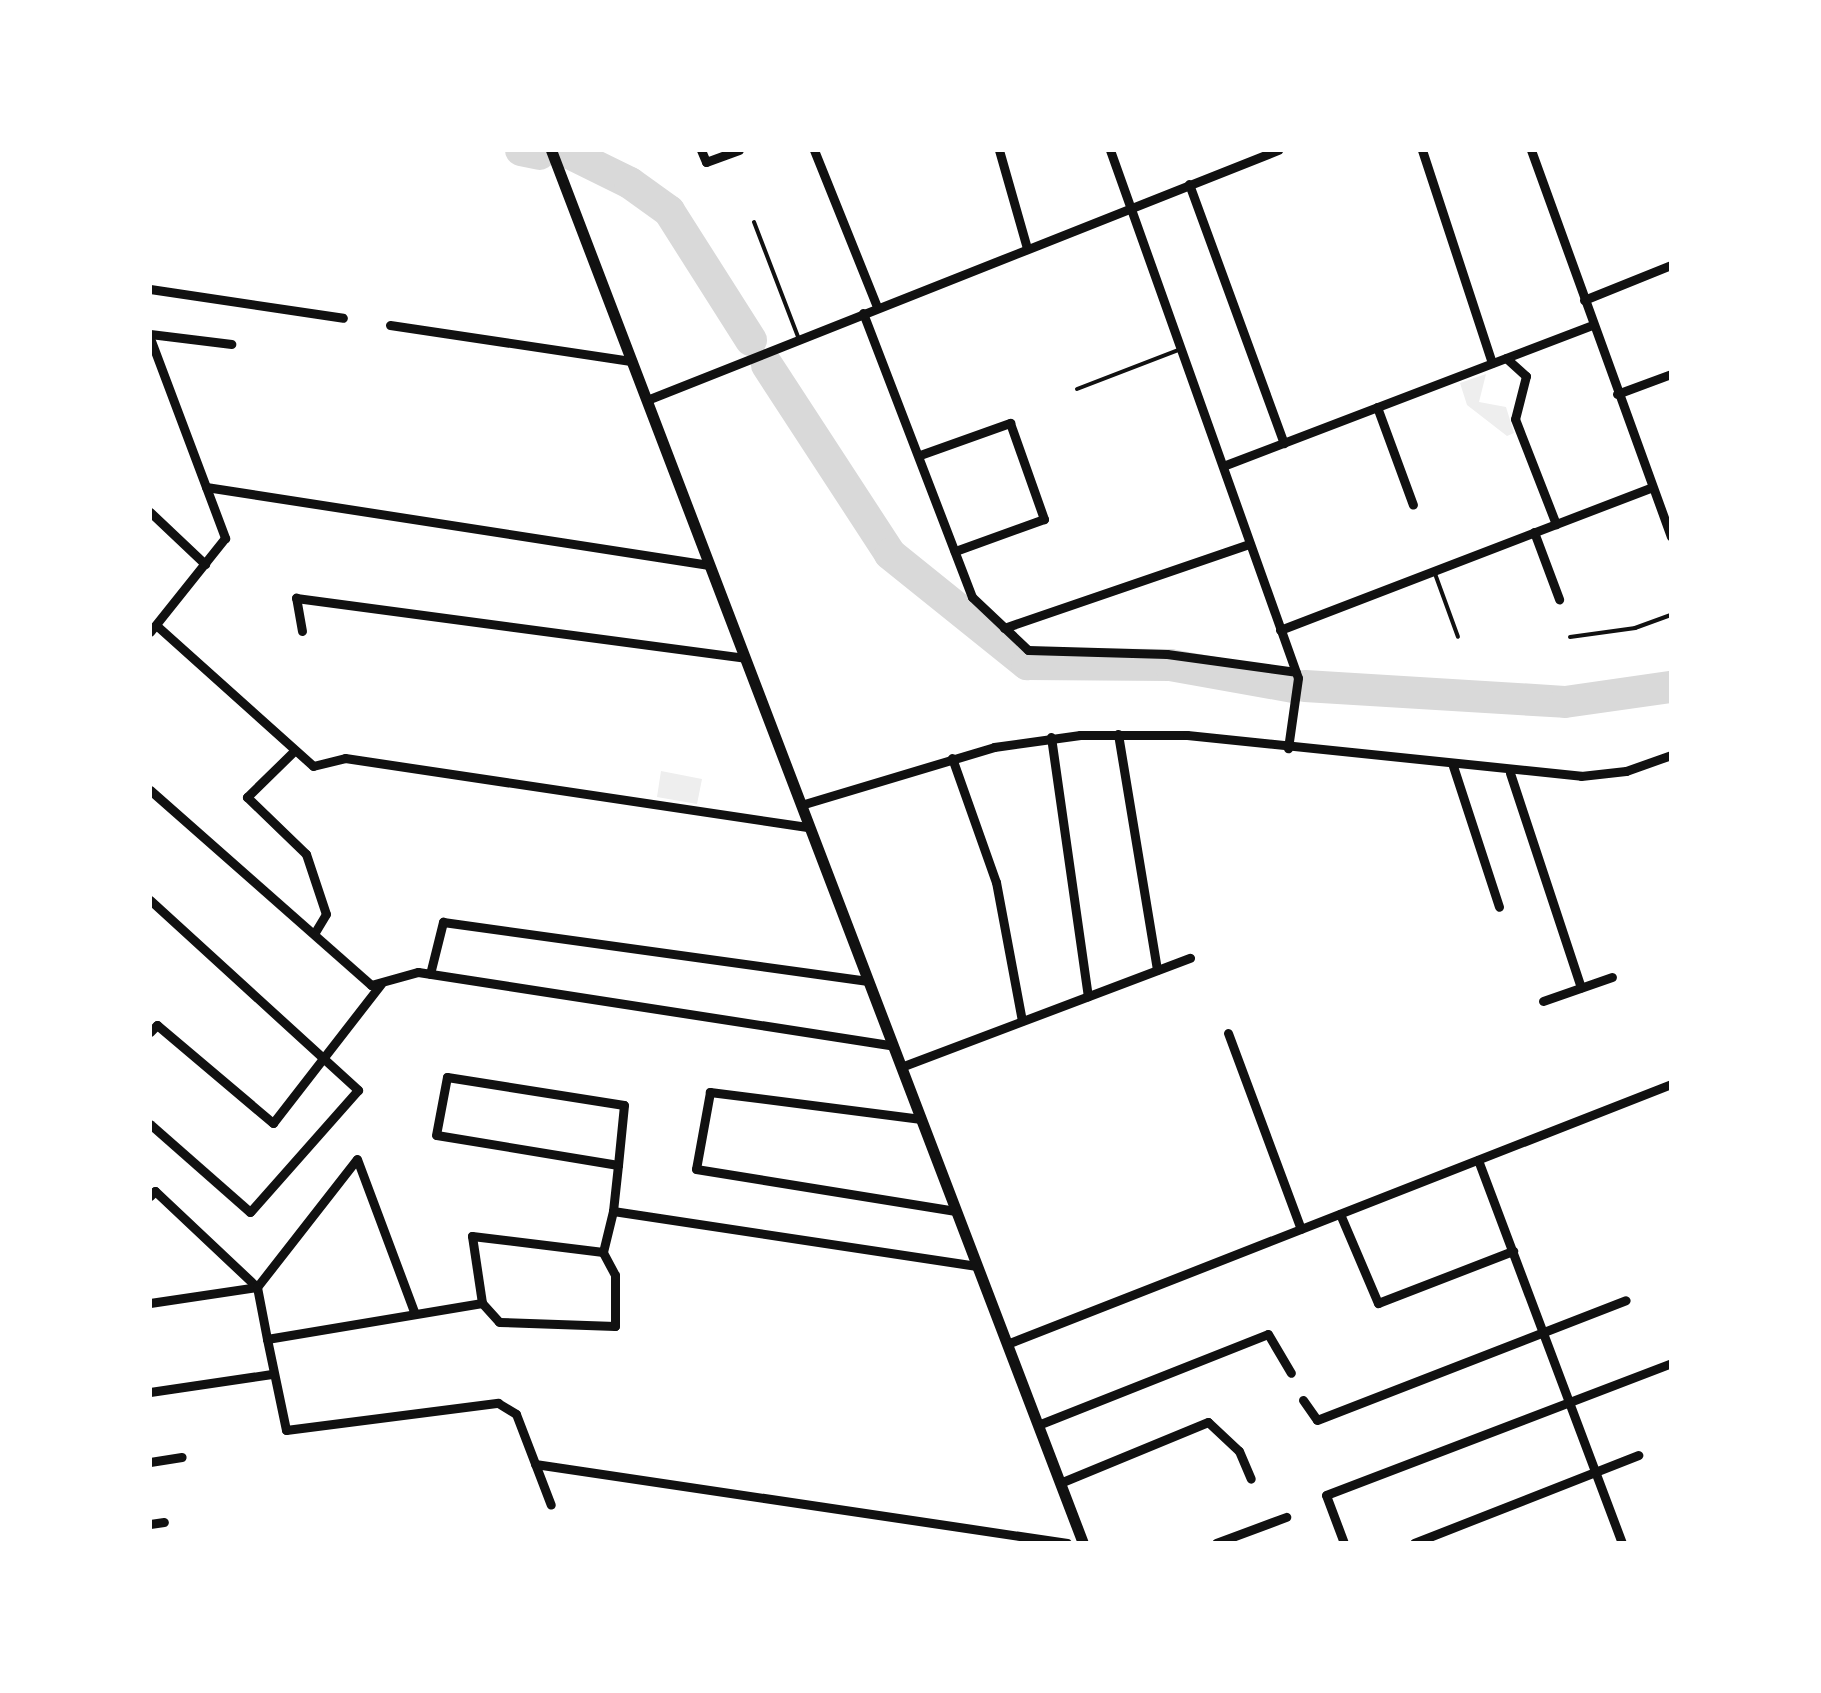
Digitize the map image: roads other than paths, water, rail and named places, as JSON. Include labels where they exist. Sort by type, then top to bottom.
[{"type":"street","points":[[551,150],[1083,1543]]},
{"type":"street","points":[[701,150],[706,162],[739,150]]},
{"type":"street","points":[[814,150],[877,308]]},
{"type":"street","points":[[1000,150],[1027,248]]},
{"type":"street","points":[[1110,150],[1296,672],[1288,748]]},
{"type":"street","points":[[646,400],[1278,150]]},
{"type":"street","points":[[1422,150],[1492,363]]},
{"type":"street","points":[[1532,150],[1649,488],[1671,535]]},
{"type":"street","points":[[1190,184],[1284,442]]},
{"type":"street","points":[[1584,300],[1671,265]]},
{"type":"street","points":[[150,289],[342,318]]},
{"type":"street","points":[[863,314],[972,598],[1028,650],[1167,654],[1296,672]]},
{"type":"street","points":[[1223,466],[1592,325]]},
{"type":"street","points":[[390,326],[632,361]]},
{"type":"street","points":[[232,344],[150,336],[225,538],[153,629],[294,751],[313,766],[344,758],[809,827]]},
{"type":"street","points":[[1506,358],[1526,376],[1514,419],[1556,524]]},
{"type":"street","points":[[1617,394],[1671,374]]},
{"type":"street","points":[[1376,407],[1414,505]]},
{"type":"street","points":[[920,456],[1010,424],[1044,519],[955,551]]},
{"type":"street","points":[[206,487],[709,565]]},
{"type":"street","points":[[1280,630],[1649,488]]},
{"type":"street","points":[[150,512],[204,564]]},
{"type":"street","points":[[1534,532],[1559,599]]},
{"type":"street","points":[[1004,628],[1249,544]]},
{"type":"street","points":[[302,630],[296,598],[745,658]]},
{"type":"street","points":[[801,805],[952,758],[1051,737],[1118,734],[1510,773],[1612,774],[1671,756]]},
{"type":"street","points":[[1118,734],[1157,970]]},
{"type":"street","points":[[1051,737],[1088,996]]},
{"type":"street","points":[[294,751],[247,797],[306,854],[326,914],[315,932]]},
{"type":"street","points":[[952,758],[996,882],[1022,1021]]},
{"type":"street","points":[[1454,766],[1499,908]]},
{"type":"street","points":[[1510,773],[1582,988]]},
{"type":"street","points":[[150,790],[315,932],[364,982],[381,984],[430,974],[892,1044]]},
{"type":"street","points":[[150,900],[358,1090],[250,1212],[150,1124]]},
{"type":"street","points":[[430,974],[443,922],[868,981]]},
{"type":"street","points":[[901,1067],[1190,958]]},
{"type":"street","points":[[1543,1001],[1612,978]]},
{"type":"street","points":[[150,1032],[157,1024],[273,1124],[381,984]]},
{"type":"street","points":[[1228,1033],[1301,1229]]},
{"type":"street","points":[[603,1252],[472,1236],[482,1303],[499,1322],[614,1326],[615,1275],[603,1252],[613,1211],[618,1165],[624,1105],[448,1077],[436,1135],[618,1165]]},
{"type":"street","points":[[1007,1344],[1671,1084]]},
{"type":"street","points":[[921,1119],[710,1092],[696,1169],[956,1211]]},
{"type":"street","points":[[150,1303],[258,1287],[357,1159],[415,1314]]},
{"type":"street","points":[[1478,1160],[1600,1470],[1622,1543]]},
{"type":"street","points":[[150,1196],[155,1191],[258,1287],[281,1422],[292,1432],[498,1402],[516,1414],[551,1505]]},
{"type":"street","points":[[613,1211],[977,1266]]},
{"type":"street","points":[[1340,1214],[1378,1303],[1513,1251]]},
{"type":"street","points":[[1303,1400],[1317,1420],[1626,1300]]},
{"type":"street","points":[[267,1339],[482,1303]]},
{"type":"street","points":[[1038,1426],[1268,1334],[1291,1374]]},
{"type":"street","points":[[1344,1543],[1326,1495],[1671,1364]]},
{"type":"street","points":[[150,1392],[272,1374]]},
{"type":"street","points":[[1060,1483],[1208,1422],[1239,1452],[1251,1479]]},
{"type":"street","points":[[1414,1543],[1638,1454]]},
{"type":"street","points":[[150,1462],[182,1457]]},
{"type":"street","points":[[535,1464],[1067,1543]]},
{"type":"street","points":[[1216,1543],[1286,1517]]},
{"type":"street","points":[[150,1524],[164,1522]]},
{"type":"lane","points":[[754,222],[799,339]]},
{"type":"lane","points":[[1077,388],[1181,349]]},
{"type":"lane","points":[[1434,571],[1458,638]]},
{"type":"lane","points":[[1570,637],[1635,628],[1671,615]]},
{"type":"waterway","points":[[521,150],[540,154]]},
{"type":"waterway","points":[[567,152],[630,183],[669,211],[751,340]]},
{"type":"waterway","points":[[767,365],[890,554],[1027,664],[1170,665],[1293,687]]},
{"type":"waterway","points":[[1305,686],[1565,702],[1671,687]]}]
